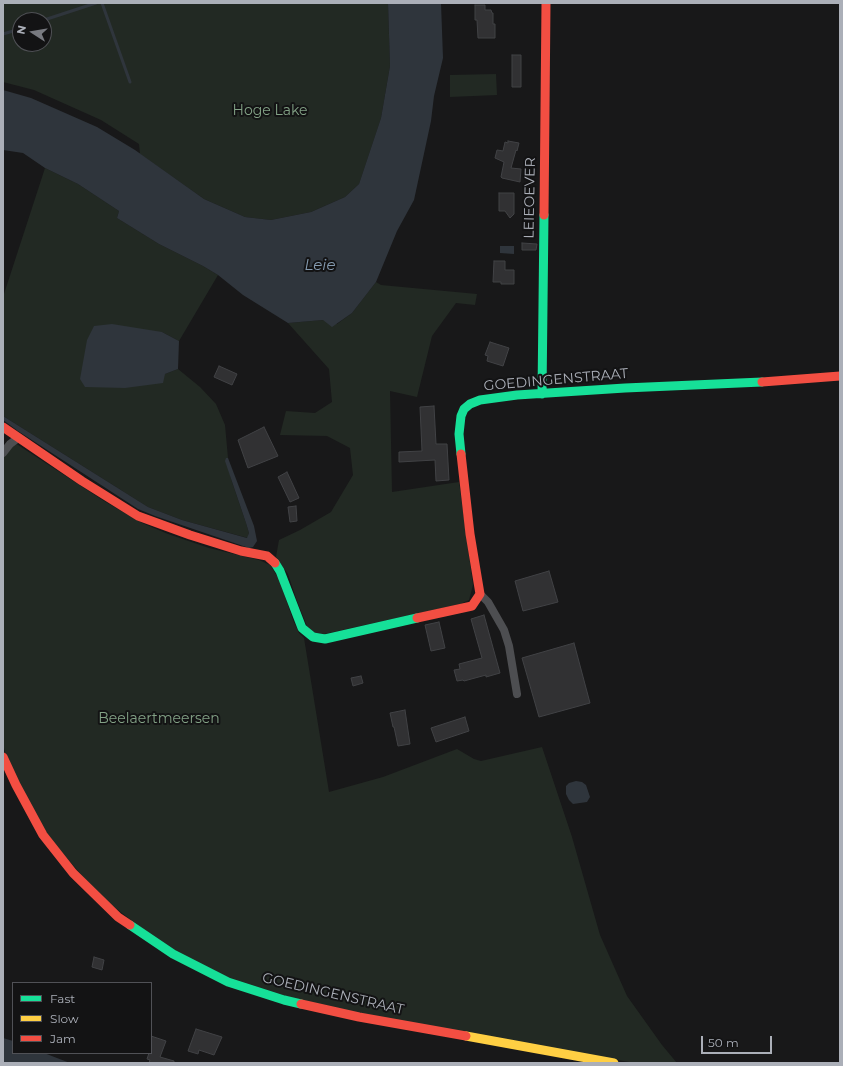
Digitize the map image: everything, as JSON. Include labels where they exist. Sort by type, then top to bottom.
[{"type":"street","name":"LEIEOEVER","points":[[542,394],[546,3]]},
{"type":"street","name":"GOEDINGENSTRAAT","points":[[517,694],[509,646],[504,630],[488,602],[480,594],[470,534],[459,434],[461,416],[464,408],[480,400],[542,394],[625,388],[739,384],[840,376]]},
{"type":"street","points":[[3,427],[138,516],[190,535],[241,551],[265,556],[273,560],[280,571],[302,628],[313,637],[325,638],[472,606],[480,594]]},
{"type":"street","points":[[3,453],[10,444],[18,438]]},
{"type":"street","name":"GOEDINGENSTRAAT","points":[[3,757],[16,785],[43,835],[73,873],[118,917],[173,954],[206,972],[228,982],[284,1000],[359,1017],[614,1063]]},
{"type":"green space","name":"Hoge Lake","points":[[3,3],[388,3],[390,66],[381,118],[359,184],[345,197],[311,212],[271,220],[245,217],[204,199],[140,154],[139,144],[101,120],[34,90],[3,82]]},
{"type":"green space","points":[[496,74],[497,95],[450,97],[450,75]]},
{"type":"green space","points":[[45,168],[78,184],[119,211],[117,218],[159,244],[218,275],[179,341],[162,332],[165,374],[178,369],[200,387],[216,404],[225,425],[228,458],[226,458],[232,482],[249,533],[248,538],[182,520],[148,507],[3,416],[3,297]]},
{"type":"green space","points":[[376,282],[381,285],[477,294],[475,305],[456,303],[432,336],[417,397],[390,391],[392,492],[459,482],[473,585],[469,600],[460,604],[324,634],[315,633],[307,626],[288,574],[276,557],[279,540],[331,512],[353,475],[350,448],[327,436],[280,435],[286,411],[315,413],[332,402],[329,369],[288,323],[323,320],[337,324],[352,313]]},
{"type":"green space","name":"Beelaertmeersen","points":[[15,443],[104,501],[142,523],[168,534],[209,548],[259,560],[270,565],[279,579],[299,633],[304,638],[329,792],[383,777],[457,749],[474,759],[481,761],[542,747],[572,837],[600,935],[627,996],[662,1045],[677,1063],[635,1063],[317,1006],[209,971],[148,933],[100,896],[45,833],[6,756],[3,744],[3,459],[8,449]]},
{"type":"water","name":"Leie","points":[[388,3],[441,3],[443,58],[434,96],[431,121],[414,200],[397,231],[376,282],[352,313],[332,327],[323,320],[288,323],[243,295],[218,275],[159,244],[117,218],[119,211],[78,184],[45,168],[23,153],[3,150],[3,90],[31,98],[97,127],[135,150],[204,199],[245,217],[271,220],[311,212],[345,197],[359,184],[381,118],[390,66]]},
{"type":"water","points":[[500,246],[514,246],[514,254],[500,253]]},
{"type":"water","points":[[112,324],[162,332],[179,341],[178,369],[165,374],[163,383],[125,388],[85,387],[80,379],[87,340],[94,326]]},
{"type":"water","points":[[3,416],[148,507],[182,520],[247,538],[249,533],[225,461],[226,458],[228,458],[254,526],[257,541],[253,547],[249,548],[138,509],[18,431],[3,420]]},
{"type":"water","points":[[576,781],[582,782],[586,785],[590,797],[587,802],[573,804],[569,800],[566,794],[566,786],[569,783]]},
{"type":"water","points":[[3,1038],[12,1041],[12,1054],[47,1054],[70,1063],[3,1063]]},
{"type":"building","points":[[475,5],[485,5],[485,10],[491,10],[493,13],[495,38],[478,38],[477,20],[475,20]]},
{"type":"building","points":[[512,55],[521,55],[521,87],[512,87]]},
{"type":"building","points":[[508,141],[519,143],[511,168],[521,169],[520,182],[502,178],[504,162],[495,158],[497,150],[503,151],[505,142],[508,143]]},
{"type":"building","points":[[499,193],[514,193],[514,214],[510,218],[505,211],[499,211]]},
{"type":"building","points":[[522,243],[537,244],[536,250],[522,250]]},
{"type":"building","points":[[494,261],[505,261],[505,270],[514,270],[514,284],[501,284],[501,282],[493,282]]},
{"type":"building","points":[[490,342],[509,348],[503,366],[487,361],[488,356],[485,355]]},
{"type":"building","points":[[219,366],[237,374],[232,385],[214,377]]},
{"type":"building","points":[[434,406],[436,444],[447,444],[449,480],[436,481],[435,460],[399,462],[399,452],[422,451],[420,407]]},
{"type":"building","points":[[264,427],[278,456],[248,468],[238,440]]},
{"type":"building","points":[[287,472],[299,498],[290,502],[278,477]]},
{"type":"building","points":[[296,506],[297,521],[290,522],[288,507]]},
{"type":"building","points":[[549,571],[558,602],[523,611],[515,581]]},
{"type":"building","points":[[484,615],[500,673],[486,677],[486,675],[464,681],[457,681],[454,670],[460,669],[459,664],[482,658],[471,619]]},
{"type":"building","points":[[439,622],[445,648],[431,651],[425,625]]},
{"type":"building","points":[[574,643],[590,703],[539,717],[522,658]]},
{"type":"building","points":[[361,676],[363,683],[353,686],[351,678]]},
{"type":"building","points":[[405,710],[410,744],[398,746],[390,713]]},
{"type":"building","points":[[465,717],[469,731],[436,742],[431,728]]},
{"type":"building","points":[[94,957],[104,960],[102,970],[92,967]]},
{"type":"building","points":[[196,1029],[222,1037],[214,1055],[199,1050],[198,1054],[188,1051]]},
{"type":"building","points":[[152,1036],[166,1041],[160,1057],[174,1061],[174,1063],[149,1063],[150,1060],[147,1059],[149,1054],[152,1054]]},
{"type":"waterway","points":[[52,17],[96,3]]},
{"type":"waterway","points":[[102,3],[130,82]]},
{"type":"waterway","points":[[3,34],[12,31]]},
{"type":"traffic: fast","points":[[542,394],[544,215]]},
{"type":"traffic: fast","points":[[461,454],[459,434],[461,416],[464,409],[470,404],[480,400],[517,395],[625,388],[762,382]]},
{"type":"traffic: fast","points":[[275,563],[280,571],[302,628],[313,637],[325,639],[417,618]]},
{"type":"traffic: fast","points":[[130,925],[173,954],[228,982],[301,1004]]},
{"type":"traffic: slow","points":[[466,1036],[614,1063]]},
{"type":"traffic: jam","points":[[544,215],[546,3]]},
{"type":"traffic: jam","points":[[762,382],[840,376]]},
{"type":"traffic: jam","points":[[3,427],[82,481],[138,516],[190,535],[241,551],[267,556],[275,563]]},
{"type":"traffic: jam","points":[[417,618],[472,606],[480,594],[470,534],[461,454]]},
{"type":"traffic: jam","points":[[3,757],[16,785],[43,835],[73,873],[118,917],[130,925]]},
{"type":"traffic: jam","points":[[301,1004],[359,1017],[466,1036]]}]
